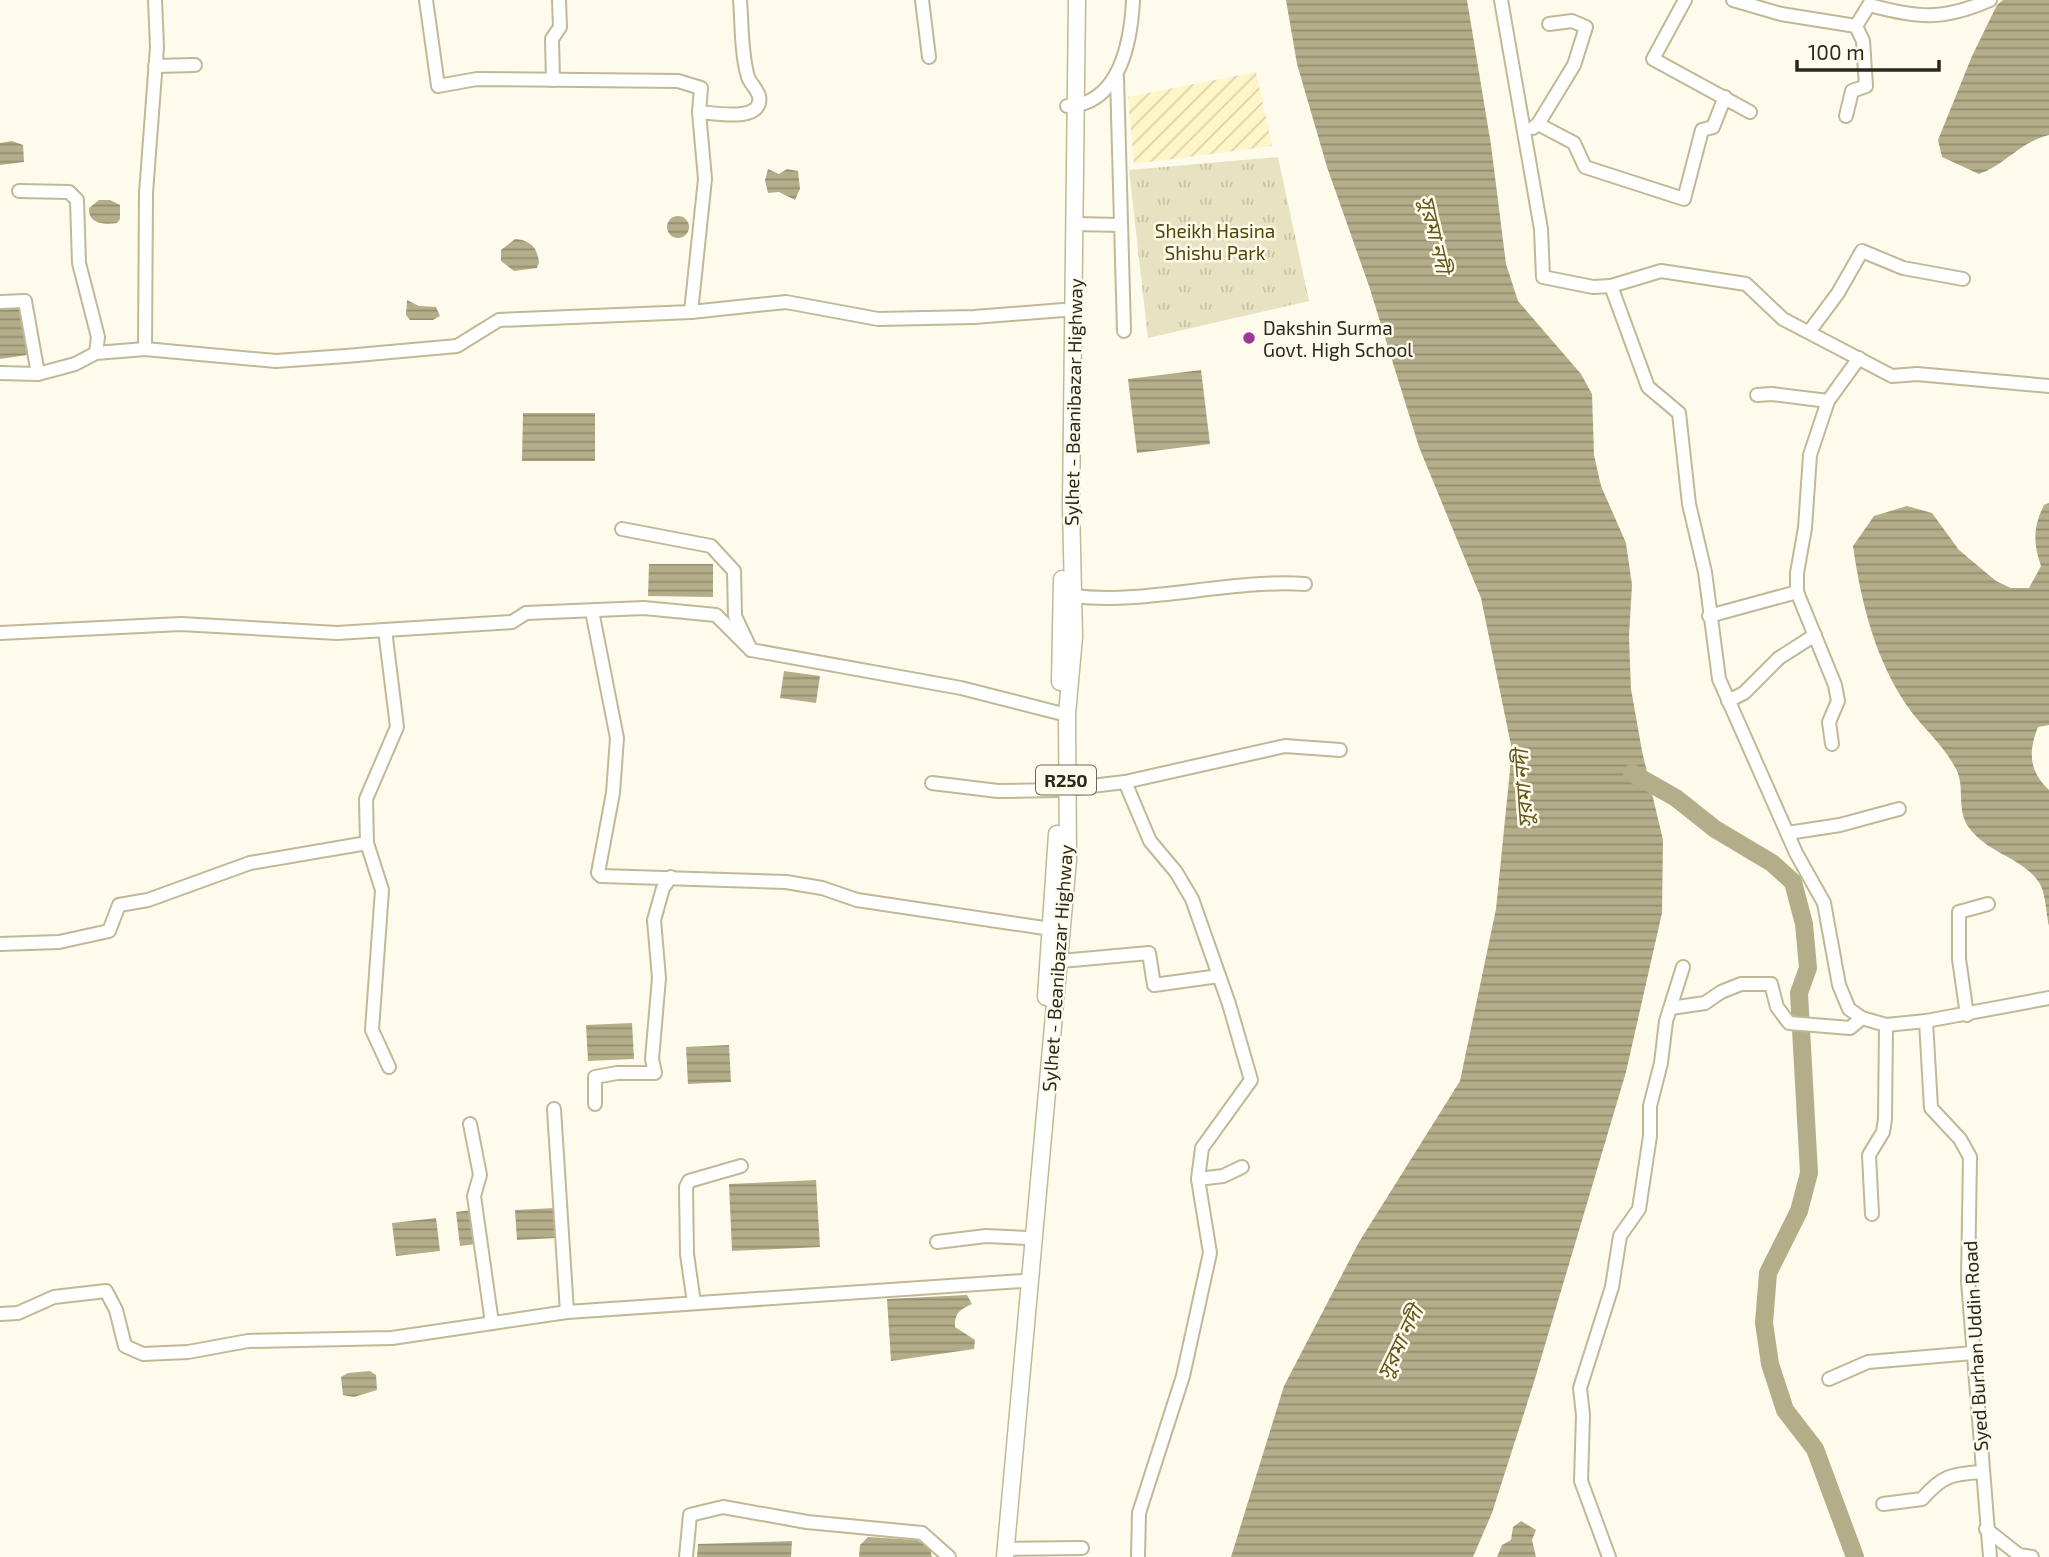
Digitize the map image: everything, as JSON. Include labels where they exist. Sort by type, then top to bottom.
[{"type":"main road","name":"Sylhet - Beanibazar Highway","points":[[1003,1554],[1056,955],[1051,929],[1074,637],[1071,505],[1075,224],[1068,0]]},
{"type":"main road","name":"Sylhet - Beanibazar Highway","points":[[1003,1554],[1027,1238],[1068,859],[1059,713],[1063,310],[1077,0]]},
{"type":"street","points":[[145,349],[146,193],[155,66],[155,0]]},
{"type":"street","points":[[426,0],[438,86],[477,79],[554,79],[690,84],[701,88],[703,93],[699,112],[705,179],[691,312]]},
{"type":"street","points":[[554,79],[552,39],[560,27],[559,0]]},
{"type":"street","points":[[699,112],[740,115],[753,111],[759,103],[759,94],[748,77],[740,0]]},
{"type":"street","points":[[922,0],[929,57]]},
{"type":"street","points":[[1124,331],[1117,77],[1132,24],[1133,0]]},
{"type":"street","points":[[1502,0],[1541,229],[1543,276],[1593,287],[1611,286],[1661,271],[1746,284],[1783,319],[1892,376],[1917,374],[2049,386]]},
{"type":"street","points":[[1685,0],[1653,59],[1751,112]]},
{"type":"street","points":[[1733,0],[1781,14],[1856,26]]},
{"type":"street","points":[[1856,26],[1869,5],[1916,17],[1964,11],[1990,0]]},
{"type":"street","points":[[1524,134],[1538,124],[1574,65],[1586,27],[1572,21],[1549,24]]},
{"type":"street","points":[[1846,116],[1852,91],[1866,86],[1863,41],[1856,26]]},
{"type":"street","points":[[155,66],[195,65]]},
{"type":"street","points":[[1071,105],[1091,100],[1117,77]]},
{"type":"street","points":[[1538,124],[1574,143],[1586,167],[1684,199],[1702,130],[1713,127],[1725,97]]},
{"type":"street","points":[[19,191],[69,192],[77,200],[79,263],[98,337],[96,354]]},
{"type":"street","points":[[1075,224],[1121,225]]},
{"type":"street","points":[[1809,332],[1838,293],[1861,251],[1903,268],[1962,279]]},
{"type":"street","points":[[1611,286],[1648,387],[1679,413],[1689,504],[1705,572],[1719,679],[1788,833],[1824,903],[1839,985],[1849,1009],[1862,1018],[1886,1025],[1967,1015],[2049,998]]},
{"type":"street","points":[[0,302],[25,301],[38,374]]},
{"type":"street","points":[[0,373],[38,374],[75,364],[96,354],[145,349],[276,361],[457,346],[499,320],[691,312],[786,302],[878,319],[1063,310]]},
{"type":"street","points":[[1832,744],[1829,722],[1838,701],[1797,592],[1810,455],[1828,401],[1859,358]]},
{"type":"street","points":[[1757,395],[1772,394],[1828,401]]},
{"type":"street","points":[[622,529],[710,546],[734,572],[736,616],[751,650]]},
{"type":"street","points":[[1073,596],[1103,600],[1265,582],[1305,584]]},
{"type":"street","points":[[1709,616],[1797,592]]},
{"type":"street","points":[[0,633],[181,624],[337,633],[512,621],[526,613],[644,608],[716,615],[751,650],[961,688],[1059,713]]},
{"type":"street","points":[[592,611],[617,738],[613,793],[598,873],[605,878],[671,877],[786,882],[822,888],[857,900],[1051,929]]},
{"type":"street","points":[[385,630],[397,727],[366,799],[367,843],[382,890],[372,1030],[389,1067]]},
{"type":"street","points":[[1728,701],[1744,694],[1779,658],[1815,635]]},
{"type":"street","points":[[932,783],[998,792],[1062,789],[1125,782],[1284,746],[1340,750]]},
{"type":"street","points":[[1125,782],[1150,841],[1176,872],[1192,899],[1251,1080],[1202,1148],[1198,1179],[1210,1253],[1183,1376],[1139,1513],[1138,1557]]},
{"type":"street","points":[[1788,833],[1840,825],[1899,808]]},
{"type":"street","points":[[0,944],[59,942],[109,931],[119,905],[148,900],[250,863],[367,843]]},
{"type":"street","points":[[595,1104],[595,1077],[617,1073],[655,1073],[652,1059],[659,978],[654,920],[663,888],[671,877]]},
{"type":"street","points":[[1967,1015],[1959,959],[1959,912],[1988,904]]},
{"type":"street","points":[[1056,955],[1149,953],[1154,985],[1219,976]]},
{"type":"street","points":[[1609,1557],[1581,1481],[1583,1415],[1580,1388],[1612,1287],[1620,1236],[1639,1209],[1650,1136],[1650,1106],[1661,1063],[1666,1021],[1683,967]]},
{"type":"street","points":[[1671,1008],[1705,1003],[1721,992],[1741,984],[1771,984],[1777,1007],[1789,1023],[1850,1028],[1862,1018]]},
{"type":"street","name":"Syed Burhan Uddin Road","points":[[1926,1021],[1931,1108],[1959,1139],[1970,1157],[1968,1282],[1981,1472],[1990,1557]]},
{"type":"street","points":[[1872,1214],[1869,1155],[1884,1132],[1886,1025]]},
{"type":"street","points":[[554,1109],[567,1312]]},
{"type":"street","points":[[470,1124],[480,1175],[474,1196],[492,1322]]},
{"type":"street","points":[[694,1303],[687,1254],[686,1187],[689,1181],[741,1166]]},
{"type":"street","points":[[1198,1179],[1223,1176],[1242,1167]]},
{"type":"street","points":[[937,1242],[986,1236],[1027,1238]]},
{"type":"street","points":[[0,1314],[18,1313],[54,1297],[106,1291],[116,1310],[125,1346],[143,1354],[188,1352],[248,1341],[391,1338],[567,1312],[1023,1281]]},
{"type":"street","points":[[1829,1379],[1868,1362],[1973,1353]]},
{"type":"street","points":[[1883,1504],[1922,1499],[1938,1480],[1955,1473],[1981,1472]]},
{"type":"street","points":[[686,1557],[690,1516],[723,1507],[807,1522],[922,1533],[949,1557]]},
{"type":"street","points":[[1986,1533],[2019,1555],[2032,1557]]},
{"type":"street","points":[[1003,1554],[1082,1548]]},
{"type":"shaded area","points":[[1256,72],[1272,146],[1134,164],[1128,97]]},
{"type":"green space","name":"Sheikh Hasina Shishu Park","points":[[1278,157],[1309,301],[1148,338],[1129,170]]},
{"type":"water","name":"সুরমা নদী","points":[[1286,0],[1467,0],[1491,145],[1506,264],[1518,301],[1581,374],[1592,394],[1594,455],[1601,486],[1626,543],[1632,585],[1629,636],[1631,689],[1663,840],[1662,913],[1626,1072],[1534,1382],[1492,1513],[1473,1557],[1231,1557],[1284,1386],[1359,1242],[1460,1081],[1496,909],[1512,750],[1481,598],[1419,447],[1369,286],[1327,167],[1297,64]]},
{"type":"water","points":[[2003,0],[2049,0],[2049,135],[2030,143],[1979,174],[1942,157],[1938,140],[1972,56],[1997,5]]},
{"type":"water","points":[[12,141],[23,145],[24,162],[0,165],[0,143]]},
{"type":"water","points":[[768,169],[779,174],[787,169],[798,171],[800,189],[795,200],[779,192],[768,193],[765,180]]},
{"type":"water","points":[[99,200],[110,200],[120,205],[120,219],[117,223],[102,223],[91,217],[89,208]]},
{"type":"water","points":[[674,216],[682,216],[689,223],[689,231],[682,238],[674,238],[667,231],[667,223]]},
{"type":"water","points":[[515,239],[525,241],[534,248],[539,262],[537,268],[514,271],[501,261],[501,250]]},
{"type":"water","points":[[407,300],[419,306],[436,307],[440,316],[433,320],[410,320],[406,315]]},
{"type":"water","points":[[21,308],[27,355],[0,359],[0,310]]},
{"type":"water","points":[[1201,370],[1210,444],[1137,453],[1128,379]]},
{"type":"water","points":[[523,413],[595,413],[595,461],[522,461]]},
{"type":"water","points":[[2049,503],[2049,725],[2038,727],[2032,761],[2037,776],[2049,790],[2049,926],[2040,884],[2025,868],[1987,844],[1970,829],[1963,814],[1956,769],[1940,745],[1910,710],[1888,673],[1866,611],[1853,546],[1874,516],[1907,506],[1932,513],[1959,550],[1996,581],[2011,588],[2029,588],[2041,566],[2036,528],[2044,505]]},
{"type":"water","points":[[649,564],[713,564],[713,597],[648,596]]},
{"type":"water","points":[[784,671],[820,676],[816,703],[780,698]]},
{"type":"water","points":[[632,1023],[634,1059],[588,1061],[586,1025]]},
{"type":"water","points":[[729,1045],[731,1082],[688,1084],[686,1047]]},
{"type":"water","points":[[816,1180],[820,1247],[732,1251],[729,1184]]},
{"type":"water","points":[[555,1208],[556,1238],[517,1240],[515,1210]]},
{"type":"water","points":[[472,1210],[476,1244],[460,1246],[456,1212]]},
{"type":"water","points":[[436,1218],[440,1251],[396,1256],[392,1223]]},
{"type":"water","points":[[967,1295],[972,1304],[959,1312],[955,1327],[975,1340],[974,1349],[891,1361],[887,1299]]},
{"type":"water","points":[[370,1371],[376,1375],[377,1390],[354,1397],[343,1395],[341,1377],[348,1373]]},
{"type":"water","points":[[1521,1521],[1536,1530],[1532,1540],[1536,1557],[1497,1557],[1502,1545],[1511,1540],[1513,1527]]},
{"type":"water","points":[[868,1537],[917,1540],[930,1548],[932,1557],[859,1557],[860,1545]]},
{"type":"water","points":[[792,1541],[791,1557],[697,1557],[698,1544]]},
{"type":"waterway","points":[[1632,773],[1676,798],[1715,829],[1772,863],[1793,882],[1804,924],[1808,968],[1799,993],[1809,1173],[1799,1211],[1768,1273],[1764,1323],[1770,1364],[1785,1410],[1815,1449],[1855,1557]]},
{"type":"place","name":"Dakshin Surma Govt. High School","points":[[1249,338]]}]
